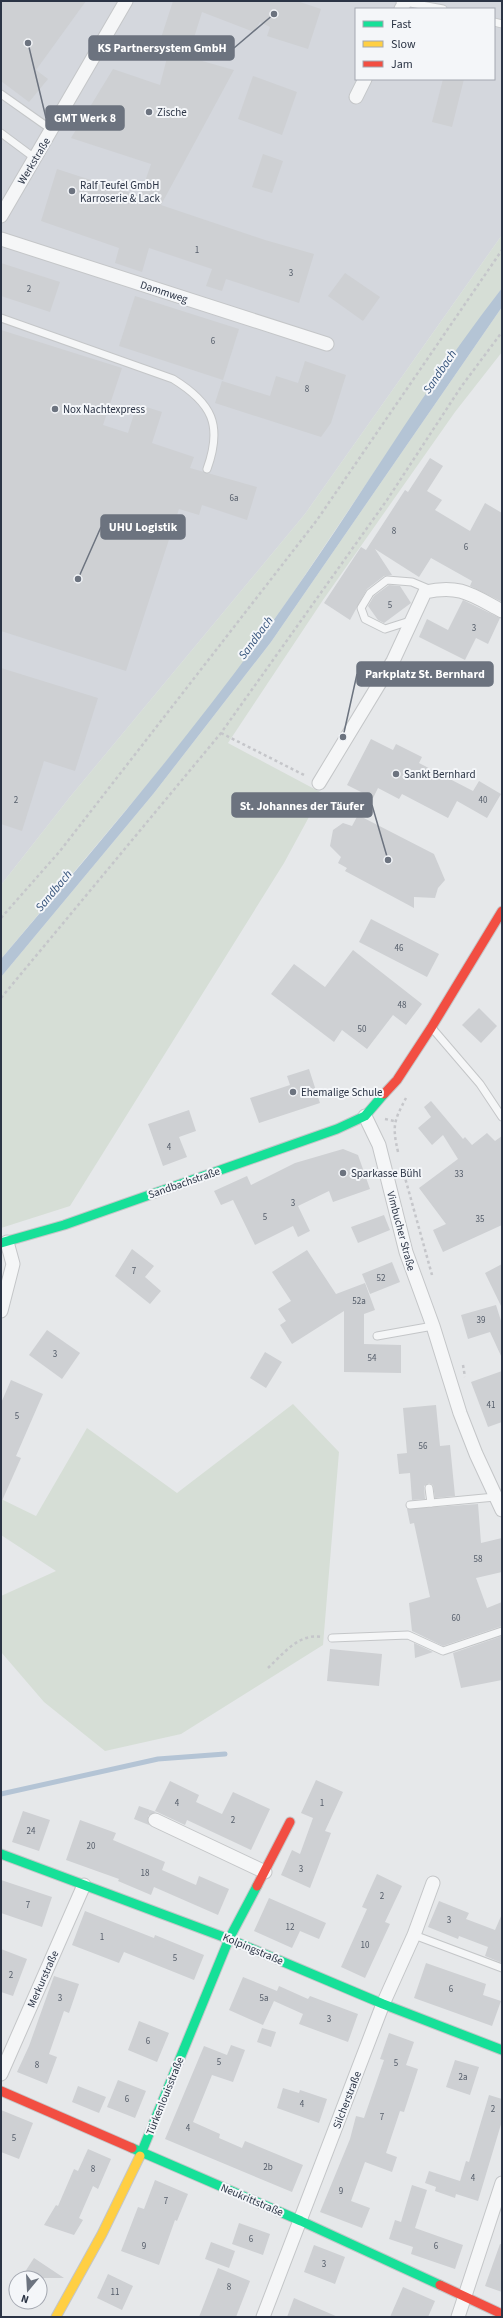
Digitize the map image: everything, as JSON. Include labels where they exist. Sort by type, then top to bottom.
[{"type":"street","name":"Werkstraße","points":[[1,216],[126,1]]},
{"type":"street","points":[[356,97],[364,80]]},
{"type":"street","name":"Dammweg","points":[[1,239],[327,344]]},
{"type":"street","points":[[319,782],[393,661],[410,621],[425,592],[441,588],[461,590],[502,611]]},
{"type":"street","points":[[365,1116],[397,1080],[431,1028],[502,911]]},
{"type":"street","name":"Sandbachstraße","points":[[4,1243],[64,1225],[337,1129],[365,1116]]},
{"type":"street","name":"Vimbucher Straße","points":[[365,1116],[379,1145],[406,1252],[433,1326],[460,1413],[495,1497],[502,1510]]},
{"type":"street","points":[[1,1311],[12,1264],[4,1243]]},
{"type":"street","points":[[155,1820],[265,1872]]},
{"type":"street","name":"Türkenlouisstraße","points":[[56,2317],[102,2234],[141,2153],[229,1939],[290,1822]]},
{"type":"street","name":"Kolpingstraße","points":[[1,1854],[229,1939],[383,2004],[502,2050]]},
{"type":"street","name":"Silcherstraße","points":[[263,2317],[383,2004],[414,1935],[433,1884]]},
{"type":"street","name":"Merkurstraße","points":[[1,2074],[84,1885]]},
{"type":"street","name":"Neukrittstraße","points":[[1,2091],[141,2153],[301,2221],[465,2295],[502,2314]]},
{"type":"street","points":[[458,2317],[501,2189]]},
{"type":"lane","points":[[403,4],[435,8]]},
{"type":"lane","points":[[1,94],[52,130]]},
{"type":"lane","points":[[1,133],[36,158]]},
{"type":"lane","points":[[1,318],[173,379],[187,387],[202,402],[212,416],[214,431],[212,455],[207,469]]},
{"type":"lane","points":[[410,621],[385,629],[365,619],[361,608],[370,593],[387,580],[412,582],[433,590]]},
{"type":"lane","points":[[431,1028],[480,1084],[502,1118]]},
{"type":"lane","points":[[377,1336],[433,1326]]},
{"type":"lane","points":[[429,1488],[431,1502]]},
{"type":"lane","points":[[410,1505],[495,1497]]},
{"type":"lane","points":[[332,1638],[408,1635],[443,1651],[502,1631]]},
{"type":"lane","points":[[414,1935],[502,1968]]},
{"type":"path","points":[[1,918],[60,851],[317,520],[502,250]]},
{"type":"path","points":[[1,998],[221,733],[387,500],[461,387],[502,332]]},
{"type":"path","points":[[221,733],[319,782]]},
{"type":"path","points":[[394,1121],[394,1137],[399,1156]]},
{"type":"path","points":[[402,1169],[433,1281]]},
{"type":"path","points":[[461,1360],[466,1374],[465,1382]]},
{"type":"path","points":[[268,1668],[305,1637],[316,1636],[332,1638]]},
{"type":"shaded area","points":[[1,1],[502,1],[502,235],[305,514],[70,797],[1,885]]},
{"type":"shaded area","points":[[502,235],[502,288],[442,371],[291,596],[225,688],[152,779],[1,959],[1,885],[70,797],[305,514]]},
{"type":"shaded area","points":[[502,307],[502,352],[455,412],[323,600],[228,743],[322,793],[284,863],[70,1206],[1,1228],[1,977],[154,793],[271,642]]},
{"type":"shaded area","points":[[293,1404],[339,1452],[323,1645],[181,1734],[105,1751],[44,1702],[1,1652],[1,1596],[56,1571],[1,1535],[1,1499],[36,1516],[87,1428],[177,1493]]},
{"type":"water","points":[[502,288],[502,307],[271,642],[154,793],[1,977],[1,959],[150,781],[221,691],[290,597],[420,402]]},
{"type":"building","points":[[1,1],[86,1],[36,70],[48,79],[29,102],[1,81]]},
{"type":"building","points":[[173,1],[297,1],[321,9],[308,49],[267,36],[270,27],[260,22],[254,32],[202,12],[188,57],[234,70],[161,205],[265,240],[314,254],[299,303],[226,279],[222,291],[206,286],[212,269],[149,248],[142,272],[115,263],[119,248],[41,221],[57,169],[140,196],[151,164],[71,138],[113,69],[160,85],[170,46],[160,41]]},
{"type":"building","points":[[253,76],[297,92],[282,135],[238,119]]},
{"type":"building","points":[[443,80],[464,80],[452,127],[432,122]]},
{"type":"building","points":[[263,154],[283,161],[272,193],[252,187]]},
{"type":"building","points":[[1,263],[60,282],[50,312],[1,296]]},
{"type":"building","points":[[345,273],[380,297],[363,321],[328,296]]},
{"type":"building","points":[[135,296],[239,329],[223,380],[119,346]]},
{"type":"building","points":[[1,330],[122,368],[103,425],[128,433],[137,404],[162,412],[152,443],[194,457],[190,468],[257,487],[247,520],[202,505],[199,515],[179,509],[126,671],[1,631]]},
{"type":"building","points":[[305,361],[346,375],[331,423],[321,437],[215,403],[222,381],[270,396],[276,376],[298,383]]},
{"type":"building","points":[[430,458],[443,466],[427,491],[442,500],[435,510],[470,531],[485,503],[502,513],[502,602],[470,586],[472,581],[431,558],[419,577],[375,549],[392,575],[384,576],[367,589],[350,620],[324,603],[361,547],[366,550],[405,490],[408,492]]},
{"type":"building","points":[[389,585],[400,586],[411,603],[384,623],[378,620],[368,606],[374,596]]},
{"type":"building","points":[[463,600],[500,618],[488,644],[476,638],[465,660],[419,637],[427,619],[448,630]]},
{"type":"building","points":[[1,668],[98,698],[75,771],[44,761],[22,831],[1,824]]},
{"type":"building","name":"Sankt Bernhard","points":[[371,739],[393,750],[396,744],[422,757],[419,763],[473,791],[479,781],[501,794],[487,818],[457,801],[448,818],[402,794],[399,799],[378,788],[373,798],[347,785]]},
{"type":"building","points":[[358,815],[434,854],[445,880],[438,888],[435,898],[414,897],[414,908],[345,871],[347,868],[338,863],[341,857],[330,846],[333,830],[343,823],[352,826]]},
{"type":"building","points":[[371,919],[439,954],[427,977],[359,942]]},
{"type":"building","points":[[353,950],[422,1004],[406,1025],[393,1015],[367,1049],[342,1030],[334,1042],[271,994],[294,964],[325,987]]},
{"type":"building","points":[[479,1008],[497,1026],[481,1043],[462,1025]]},
{"type":"building","name":"Ehemalige Schule","points":[[309,1069],[320,1103],[259,1123],[250,1098],[290,1085],[287,1076]]},
{"type":"building","points":[[431,1101],[463,1139],[465,1137],[472,1145],[487,1133],[495,1141],[502,1136],[502,1225],[443,1252],[433,1230],[446,1224],[419,1188],[458,1159],[443,1135],[432,1145],[418,1128],[431,1117],[424,1107]]},
{"type":"building","points":[[189,1110],[196,1131],[179,1137],[187,1157],[163,1166],[148,1124]]},
{"type":"building","points":[[343,1149],[358,1155],[370,1189],[333,1202],[329,1191],[298,1206],[310,1231],[298,1237],[293,1226],[255,1245],[233,1200],[221,1205],[214,1191],[247,1176],[251,1185],[295,1163]]},
{"type":"building","points":[[384,1215],[390,1230],[358,1243],[351,1227]]},
{"type":"building","points":[[132,1249],[154,1266],[145,1277],[161,1291],[150,1304],[115,1276]]},
{"type":"building","points":[[307,1250],[336,1294],[365,1283],[375,1310],[364,1314],[364,1344],[401,1345],[401,1373],[344,1372],[344,1311],[292,1344],[280,1325],[286,1321],[278,1309],[291,1301],[272,1272]]},
{"type":"building","points":[[392,1262],[400,1282],[370,1294],[362,1274]]},
{"type":"building","points":[[502,1264],[502,1308],[485,1273]]},
{"type":"building","points":[[496,1305],[502,1324],[502,1358],[490,1332],[468,1339],[461,1315]]},
{"type":"building","points":[[47,1330],[80,1353],[62,1379],[29,1355]]},
{"type":"building","points":[[265,1352],[282,1362],[266,1388],[250,1378]]},
{"type":"building","points":[[502,1371],[502,1422],[488,1427],[471,1382]]},
{"type":"building","points":[[11,1380],[43,1394],[16,1456],[21,1458],[1,1503],[1,1403]]},
{"type":"building","points":[[436,1405],[440,1446],[450,1445],[455,1496],[435,1498],[433,1485],[429,1483],[424,1486],[425,1499],[412,1500],[410,1473],[399,1474],[397,1454],[407,1453],[403,1408]]},
{"type":"building","points":[[478,1504],[481,1543],[502,1538],[502,1572],[476,1578],[487,1608],[502,1602],[502,1626],[443,1646],[412,1631],[409,1603],[430,1597],[414,1523],[410,1524],[407,1509]]},
{"type":"building","points":[[502,1636],[502,1680],[461,1688],[453,1653]]},
{"type":"building","points":[[414,1643],[433,1652],[415,1658]]},
{"type":"building","points":[[330,1649],[382,1654],[379,1686],[327,1681]]},
{"type":"building","points":[[316,1780],[343,1792],[325,1831],[331,1833],[310,1888],[281,1875],[292,1850],[300,1854],[313,1818],[301,1813]]},
{"type":"building","points":[[170,1781],[199,1795],[196,1802],[222,1814],[233,1792],[270,1809],[251,1850],[187,1820],[185,1825],[155,1811]]},
{"type":"building","points":[[139,1806],[156,1812],[148,1816],[149,1825],[134,1819]]},
{"type":"building","points":[[23,1811],[50,1820],[39,1851],[12,1842]]},
{"type":"building","points":[[80,1820],[116,1833],[113,1840],[165,1862],[162,1870],[196,1885],[199,1876],[229,1889],[218,1915],[154,1887],[151,1895],[118,1881],[119,1879],[66,1860]]},
{"type":"building","points":[[377,1874],[402,1886],[385,1922],[390,1924],[365,1978],[341,1967],[367,1909],[362,1907]]},
{"type":"building","points":[[1,1880],[52,1897],[42,1927],[1,1913]]},
{"type":"building","points":[[269,1898],[326,1923],[319,1939],[300,1931],[292,1948],[254,1931]]},
{"type":"building","points":[[439,1901],[469,1913],[466,1919],[495,1930],[502,1914],[502,1963],[485,1956],[488,1947],[459,1936],[458,1939],[428,1927]]},
{"type":"building","points":[[85,1911],[154,1938],[155,1935],[204,1955],[194,1980],[124,1952],[119,1963],[72,1945]]},
{"type":"building","points":[[1,1949],[27,1959],[13,1996],[1,1992]]},
{"type":"building","points":[[426,1963],[486,1984],[483,1995],[501,2001],[492,2026],[414,1998]]},
{"type":"building","points":[[54,1976],[79,1984],[69,2013],[64,2011],[49,2054],[57,2057],[47,2084],[17,2072],[29,2046]]},
{"type":"building","points":[[243,1977],[277,1991],[279,1986],[308,1999],[310,1996],[358,2014],[348,2042],[299,2024],[303,2014],[274,2001],[263,2025],[229,2010]]},
{"type":"building","points":[[139,2021],[169,2033],[157,2062],[128,2050]]},
{"type":"building","points":[[262,2028],[276,2032],[271,2047],[257,2042]]},
{"type":"building","points":[[389,2033],[414,2042],[406,2065],[418,2069],[404,2112],[400,2111],[386,2153],[397,2157],[392,2172],[365,2162],[351,2201],[370,2208],[362,2228],[320,2212],[350,2139],[356,2116],[364,2118],[384,2060],[380,2059]]},
{"type":"building","points":[[231,2045],[245,2050],[233,2082],[212,2075],[193,2122],[220,2134],[219,2138],[242,2148],[245,2141],[303,2165],[292,2192],[165,2139],[204,2046],[227,2055]]},
{"type":"building","points":[[455,2060],[479,2067],[470,2095],[446,2087]]},
{"type":"building","points":[[118,2080],[146,2091],[135,2118],[107,2107]]},
{"type":"building","points":[[78,2086],[106,2097],[99,2113],[72,2102]]},
{"type":"building","points":[[283,2088],[299,2093],[300,2090],[327,2099],[319,2123],[277,2108]]},
{"type":"building","points":[[489,2095],[502,2099],[502,2121],[478,2201],[456,2194],[455,2198],[435,2191],[436,2187],[425,2183],[429,2171],[460,2181],[466,2161],[469,2162]]},
{"type":"building","points":[[1,2110],[33,2123],[19,2159],[1,2152]]},
{"type":"building","points":[[88,2149],[111,2159],[98,2189],[93,2186],[79,2218],[83,2220],[74,2235],[44,2225],[56,2205],[58,2206],[74,2169],[78,2171]]},
{"type":"building","points":[[155,2180],[188,2194],[177,2221],[175,2220],[159,2265],[121,2251],[138,2207],[144,2209]]},
{"type":"building","points":[[412,2185],[427,2190],[415,2228],[463,2245],[455,2269],[411,2254],[413,2247],[389,2239],[395,2220],[401,2222]]},
{"type":"building","points":[[239,2223],[270,2234],[263,2255],[232,2244]]},
{"type":"building","points":[[211,2242],[235,2251],[229,2268],[205,2259]]},
{"type":"building","points":[[500,2244],[502,2244],[502,2292],[485,2286]]},
{"type":"building","points":[[314,2245],[345,2257],[335,2284],[304,2272]]},
{"type":"building","points":[[34,2258],[64,2278],[48,2278],[48,2270],[26,2270]]},
{"type":"building","points":[[218,2268],[250,2281],[236,2317],[199,2317]]},
{"type":"building","points":[[108,2274],[133,2286],[122,2310],[97,2298]]},
{"type":"building","points":[[403,2287],[435,2301],[428,2317],[390,2317]]},
{"type":"building","points":[[294,2298],[338,2317],[287,2317]]},
{"type":"waterway","points":[[1,1794],[158,1759],[225,1754]]},
{"type":"traffic: fast","points":[[1,1243],[64,1225],[337,1129],[365,1116],[384,1094]]},
{"type":"traffic: fast","points":[[1,1854],[229,1939],[383,2004],[502,2050]]},
{"type":"traffic: fast","points":[[140,2156],[229,1939],[257,1886]]},
{"type":"traffic: fast","points":[[132,2148],[301,2221],[440,2285]]},
{"type":"traffic: slow","points":[[56,2317],[102,2234],[140,2156]]},
{"type":"traffic: jam","points":[[384,1094],[397,1080],[431,1028],[502,911]]},
{"type":"traffic: jam","points":[[257,1886],[290,1822]]},
{"type":"traffic: jam","points":[[1,2091],[132,2148]]},
{"type":"traffic: jam","points":[[440,2285],[502,2314]]},
{"type":"place","name":"KS Partnersystem GmbH","points":[[274,14]]},
{"type":"place","name":"GMT Werk 8","points":[[28,43]]},
{"type":"place","name":"Zische","points":[[149,112]]},
{"type":"place","name":"Ralf Teufel GmbH Karroserie & Lack","points":[[72,191]]},
{"type":"place","name":"Nox Nachtexpress","points":[[55,409]]},
{"type":"place","name":"UHU Logistik","points":[[78,579]]},
{"type":"place","name":"Parkplatz St. Bernhard","points":[[343,737]]},
{"type":"place","name":"Sankt Bernhard","points":[[396,774]]},
{"type":"place","name":"St. Johannes der Täufer","points":[[388,860]]},
{"type":"place","name":"Ehemalige Schule","points":[[293,1092]]},
{"type":"place","name":"Sparkasse Bühl","points":[[343,1173]]},
{"type":"water label","name":"Sandbach","points":[[440,372]]},
{"type":"water label","name":"Sandbach","points":[[256,638]]},
{"type":"water label","name":"Sandbach","points":[[54,891]]}]
